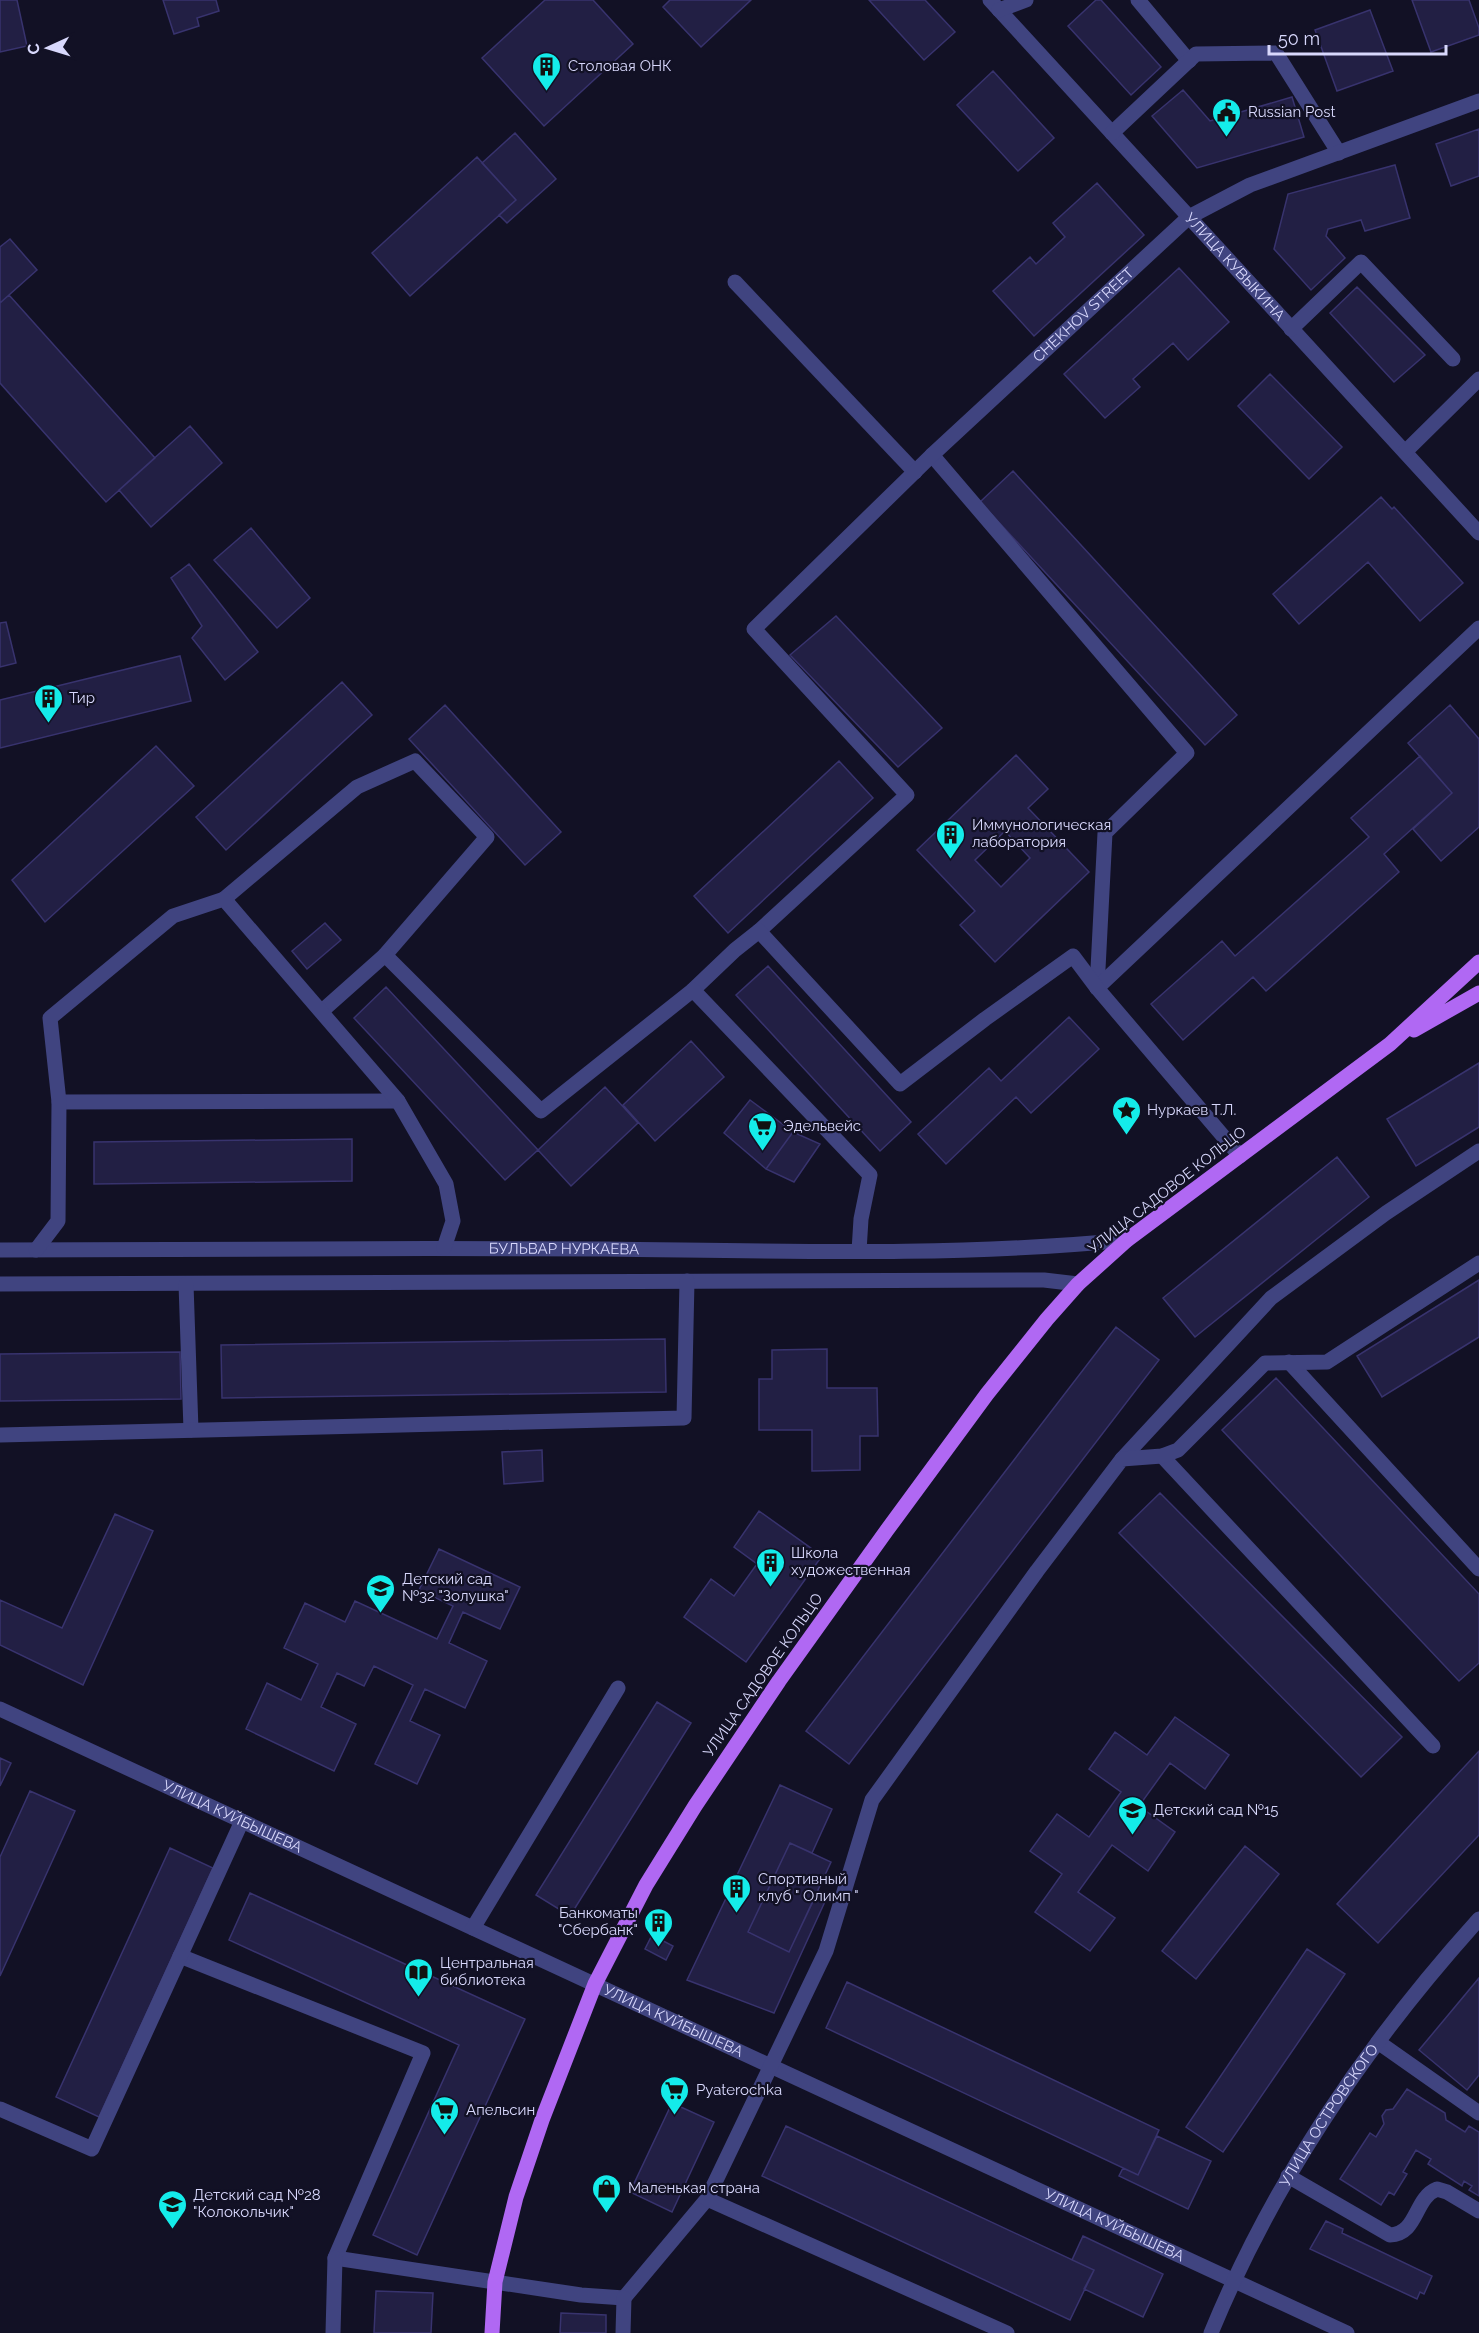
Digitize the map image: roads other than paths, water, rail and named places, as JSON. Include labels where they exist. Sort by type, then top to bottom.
[{"type":"main road","name":"УЛИЦА САДОВОЕ КОЛЬЦО","points":[[492,2333],[495,2282],[516,2197],[534,2142],[595,1984],[646,1885],[695,1806],[779,1681],[987,1394],[1047,1318],[1078,1284],[1126,1240],[1390,1044],[1479,962]]},
{"type":"main road","name":"УЛИЦА САДОВОЕ КОЛЬЦО","points":[[1390,1044],[1479,993]]},
{"type":"street","points":[[994,5],[1026,0]]},
{"type":"street","points":[[1138,0],[1189,61]]},
{"type":"street","name":"УЛИЦА КУВЫКИНА","points":[[994,5],[1479,533]]},
{"type":"street","points":[[1112,133],[1196,54],[1276,53],[1339,153]]},
{"type":"street","name":"CHEKHOV STREET","points":[[759,931],[908,795],[754,629],[932,455],[1189,218],[1250,185],[1479,101]]},
{"type":"street","points":[[1292,329],[1361,262],[1453,359]]},
{"type":"street","points":[[735,282],[915,472]]},
{"type":"street","points":[[1404,452],[1479,379]]},
{"type":"street","points":[[932,455],[1187,753],[1105,833],[1097,988]]},
{"type":"street","points":[[1097,988],[1479,628]]},
{"type":"street","points":[[36,1250],[58,1221],[58,1102],[50,1018],[173,915],[224,899],[357,787],[415,761],[487,837],[385,955],[322,1011]]},
{"type":"street","points":[[224,899],[398,1101],[446,1184],[453,1221],[444,1248]]},
{"type":"street","points":[[385,955],[542,1111],[693,990],[735,950],[759,931],[900,1084],[1073,956],[1097,988],[1240,1156]]},
{"type":"street","points":[[693,990],[870,1175],[861,1219],[860,1251]]},
{"type":"street","points":[[58,1102],[398,1101]]},
{"type":"street","points":[[623,2333],[624,2298],[707,2199],[826,1951],[872,1800],[1037,1571],[1122,1459],[1271,1298],[1386,1213],[1479,1151]]},
{"type":"street","name":"БУЛЬВАР НУРКАЕВА","points":[[0,1250],[444,1248],[860,1251],[1074,1245],[1126,1240]]},
{"type":"street","points":[[1122,1459],[1162,1456],[1178,1450],[1265,1363],[1327,1362],[1479,1263]]},
{"type":"street","points":[[0,1284],[1044,1280],[1078,1284]]},
{"type":"street","points":[[0,1435],[684,1418],[687,1281]]},
{"type":"street","points":[[186,1284],[191,1430]]},
{"type":"street","points":[[1289,1362],[1479,1569]]},
{"type":"street","points":[[1162,1456],[1433,1746]]},
{"type":"street","points":[[473,1928],[618,1688]]},
{"type":"street","name":"УЛИЦА КУЙБЫШЕВА","points":[[0,1709],[1347,2333]]},
{"type":"street","points":[[0,2109],[92,2149],[242,1821]]},
{"type":"street","name":"УЛИЦА ОСТРОВСКОГО","points":[[1210,2333],[1232,2280],[1288,2176],[1345,2088],[1418,1989],[1479,1919]]},
{"type":"street","points":[[180,1956],[423,2053],[335,2258],[333,2333]]},
{"type":"street","points":[[1378,2042],[1479,2113]]},
{"type":"street","points":[[1288,2176],[1390,2235],[1397,2234],[1408,2227],[1428,2194],[1437,2189],[1448,2192],[1479,2211]]},
{"type":"street","points":[[707,2199],[1007,2333]]},
{"type":"street","points":[[335,2258],[581,2295],[624,2298]]},
{"type":"place","name":"Столовая ОНК","points":[[547,92]]},
{"type":"place","name":"Russian Post","points":[[1227,138]]},
{"type":"place","name":"Тир","points":[[48,724]]},
{"type":"place","name":"Иммунологическая лаборатория","points":[[951,860]]},
{"type":"place","name":"Нуркаев Т.Л.","points":[[1126,1136]]},
{"type":"place","name":"Эдельвейс","points":[[762,1152]]},
{"type":"place","name":"Школа художественная","points":[[770,1588]]},
{"type":"place","name":"Детский сад №32 \"Золушка\"","points":[[381,1614]]},
{"type":"place","name":"Детский сад №15","points":[[1132,1836]]},
{"type":"place","name":"Спортивный клуб \" Олимп \"","points":[[737,1914]]},
{"type":"place","name":"Банкоматы \"Сбербанк\"","points":[[659,1948]]},
{"type":"place","name":"Центральная библиотека","points":[[419,1998]]},
{"type":"place","name":"Pyaterochka","points":[[675,2116]]},
{"type":"place","name":"Апельсин","points":[[445,2136]]},
{"type":"place","name":"Маленькая страна","points":[[607,2214]]},
{"type":"place","name":"Детский сад №28 \"Колокольчик\"","points":[[172,2230]]}]
